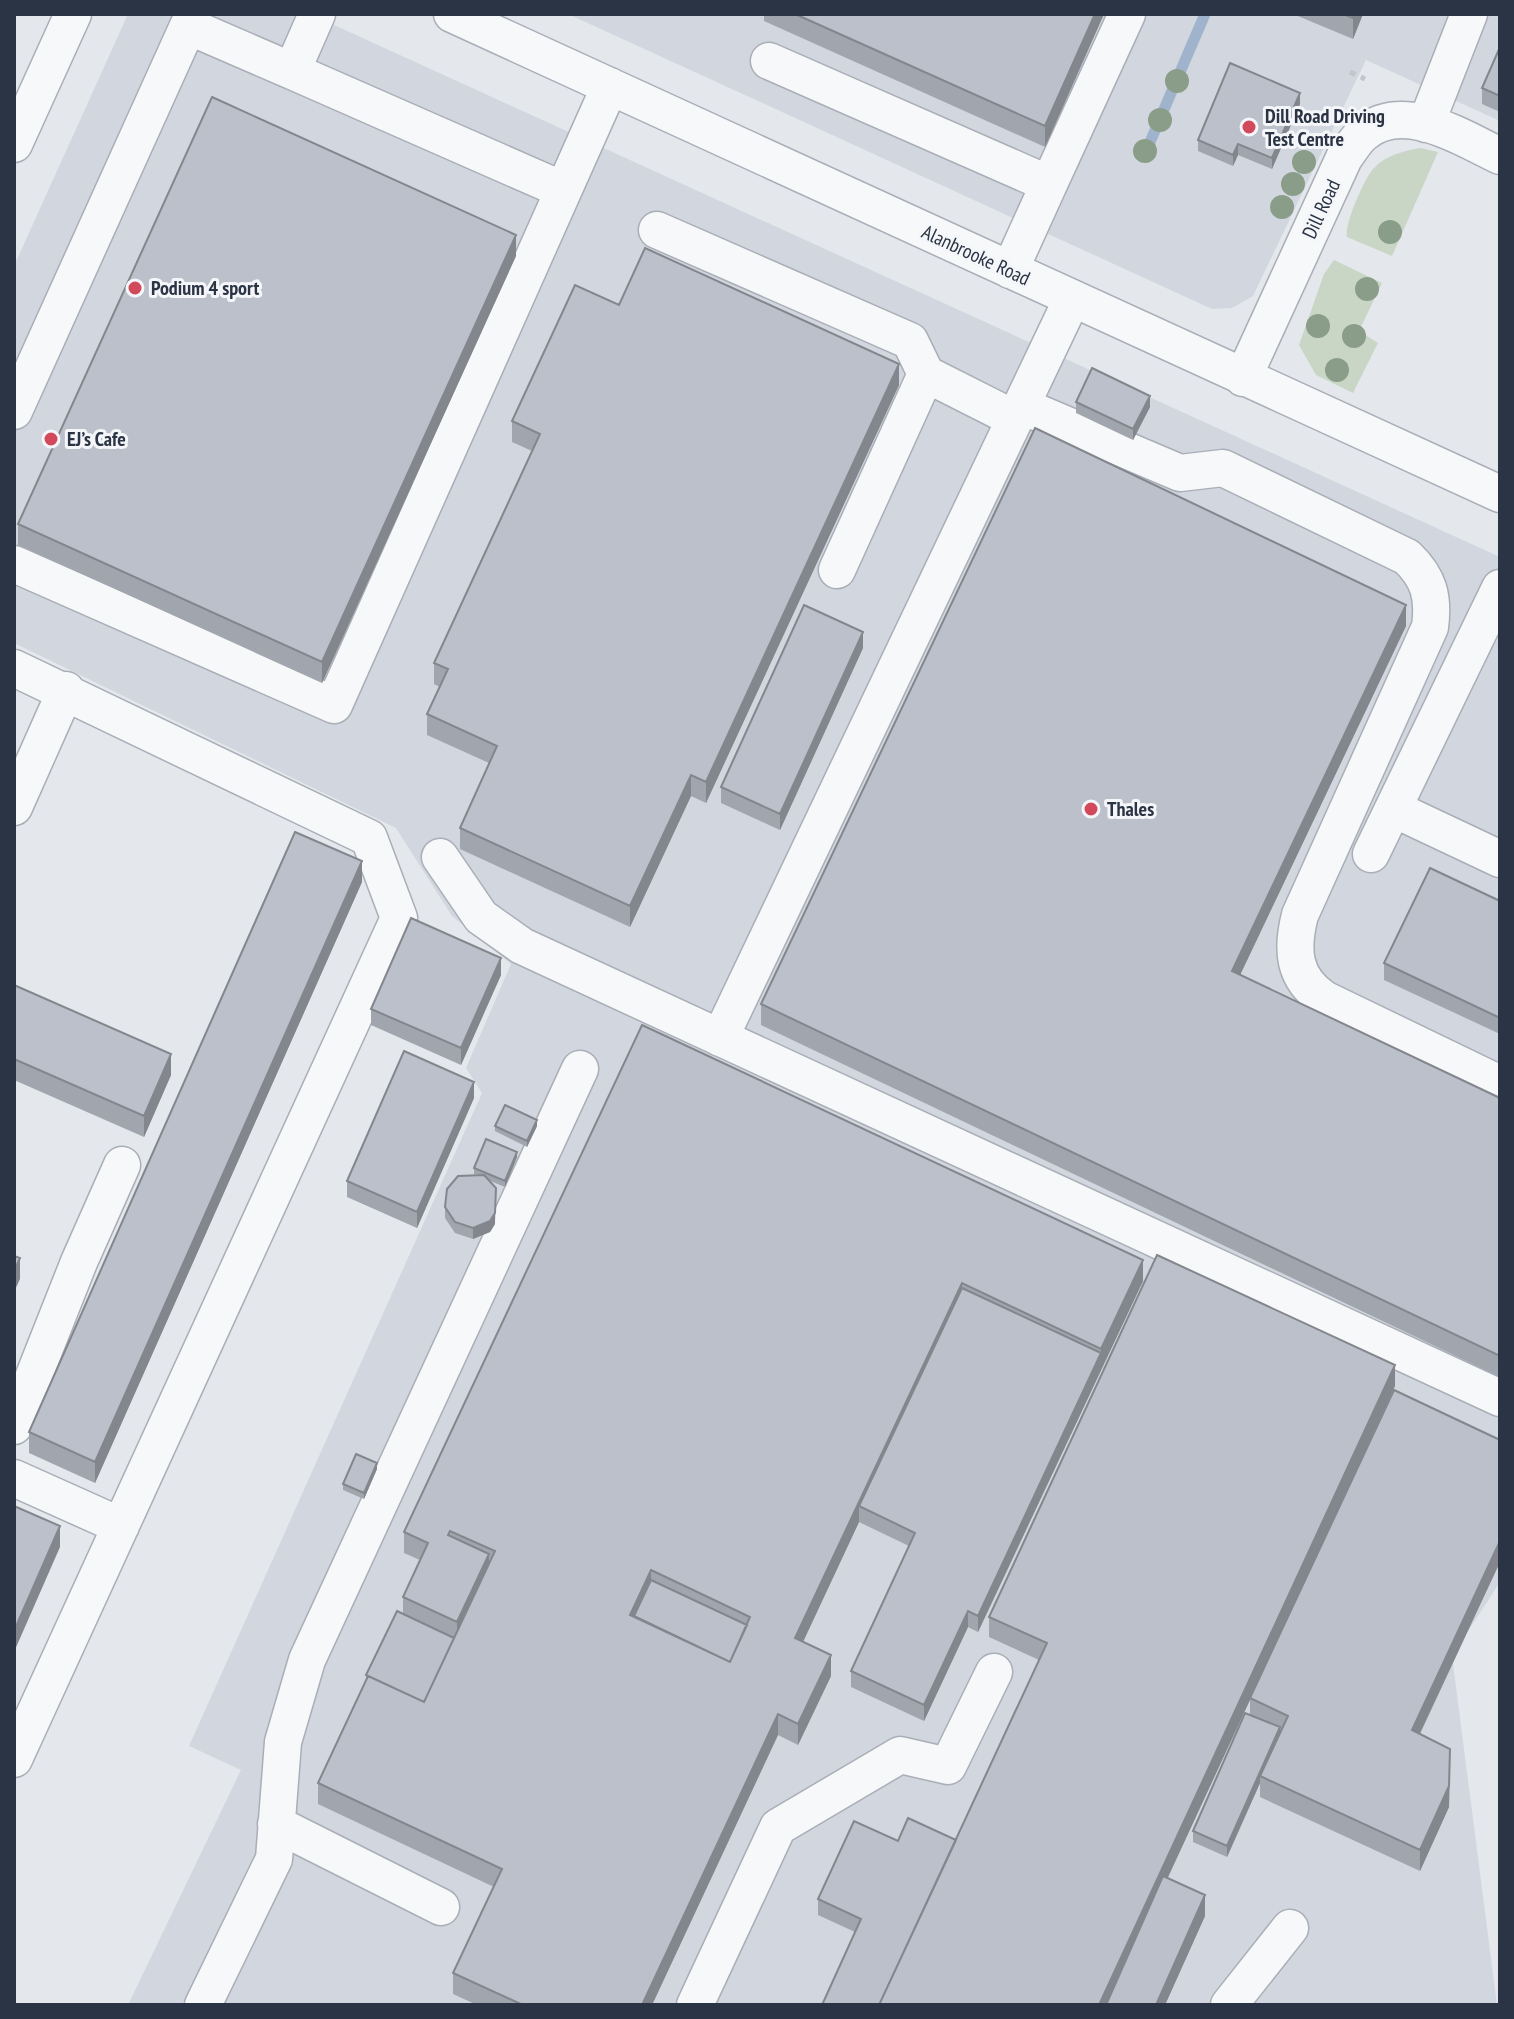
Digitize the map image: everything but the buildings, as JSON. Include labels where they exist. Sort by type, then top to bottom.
[{"type":"street","points":[[14,144],[73,14]]},
{"type":"street","points":[[292,71],[317,14]]},
{"type":"street","name":"Alanbrooke Road","points":[[452,14],[1500,494]]},
{"type":"street","points":[[1010,270],[1127,14]]},
{"type":"street","points":[[1426,124],[1469,14]]},
{"type":"street","points":[[14,411],[188,26],[563,190]]},
{"type":"street","points":[[769,61],[1049,184]]},
{"type":"street","points":[[14,564],[334,705],[610,86]]},
{"type":"street","name":"Dill Road","points":[[1243,378],[1344,158],[1363,133],[1383,123],[1409,120],[1426,124],[1500,156]]},
{"type":"street","points":[[657,230],[910,341],[926,374],[1180,473],[1223,468],[1407,557],[1422,571],[1433,606],[1430,627],[1300,915],[1294,956],[1299,975],[1309,989],[1324,999],[1500,1084]]},
{"type":"street","points":[[720,1038],[1072,299]]},
{"type":"street","points":[[837,570],[926,374]]},
{"type":"street","points":[[1371,854],[1500,588]]},
{"type":"street","points":[[14,668],[66,690],[369,838],[399,918],[14,1759]]},
{"type":"street","points":[[14,807],[66,690]]},
{"type":"street","points":[[1394,809],[1500,859]]},
{"type":"street","points":[[440,857],[481,917],[522,946],[1500,1398]]},
{"type":"street","points":[[203,2005],[274,1859],[283,1742],[307,1660],[580,1069]]},
{"type":"street","points":[[14,1426],[79,1262],[122,1165]]},
{"type":"street","points":[[14,1478],[121,1526]]},
{"type":"street","points":[[695,2005],[778,1827],[900,1755],[948,1766],[994,1672]]},
{"type":"street","points":[[276,1824],[441,1907]]},
{"type":"street","points":[[1229,2005],[1290,1928]]},
{"type":"path","points":[[1350,72],[1365,79]]},
{"type":"shaded area","points":[[128,14],[310,14],[1500,557],[1500,1582],[1452,1656],[1497,2005],[128,2005],[241,1770],[189,1746],[482,1093],[466,1068],[511,964],[452,916],[396,828],[14,643],[14,266]]},
{"type":"shaded area","points":[[568,14],[1500,14],[1500,121],[1366,60],[1253,296],[1232,308],[1212,309]]},
{"type":"green space","points":[[1420,148],[1438,152],[1392,256],[1347,237],[1356,201],[1374,168],[1390,157]]},
{"type":"green space","points":[[1334,260],[1382,283],[1359,331],[1378,343],[1353,393],[1316,375],[1299,345],[1324,274]]},
{"type":"waterway","points":[[1144,156],[1205,14]]},
{"type":"place","name":"Dill Road Driving Test Centre","points":[[1249,127]]},
{"type":"place","name":"Podium 4 sport","points":[[135,288]]},
{"type":"place","name":"EJ’s Cafe","points":[[51,439]]},
{"type":"place","name":"Thales","points":[[1091,809]]}]
